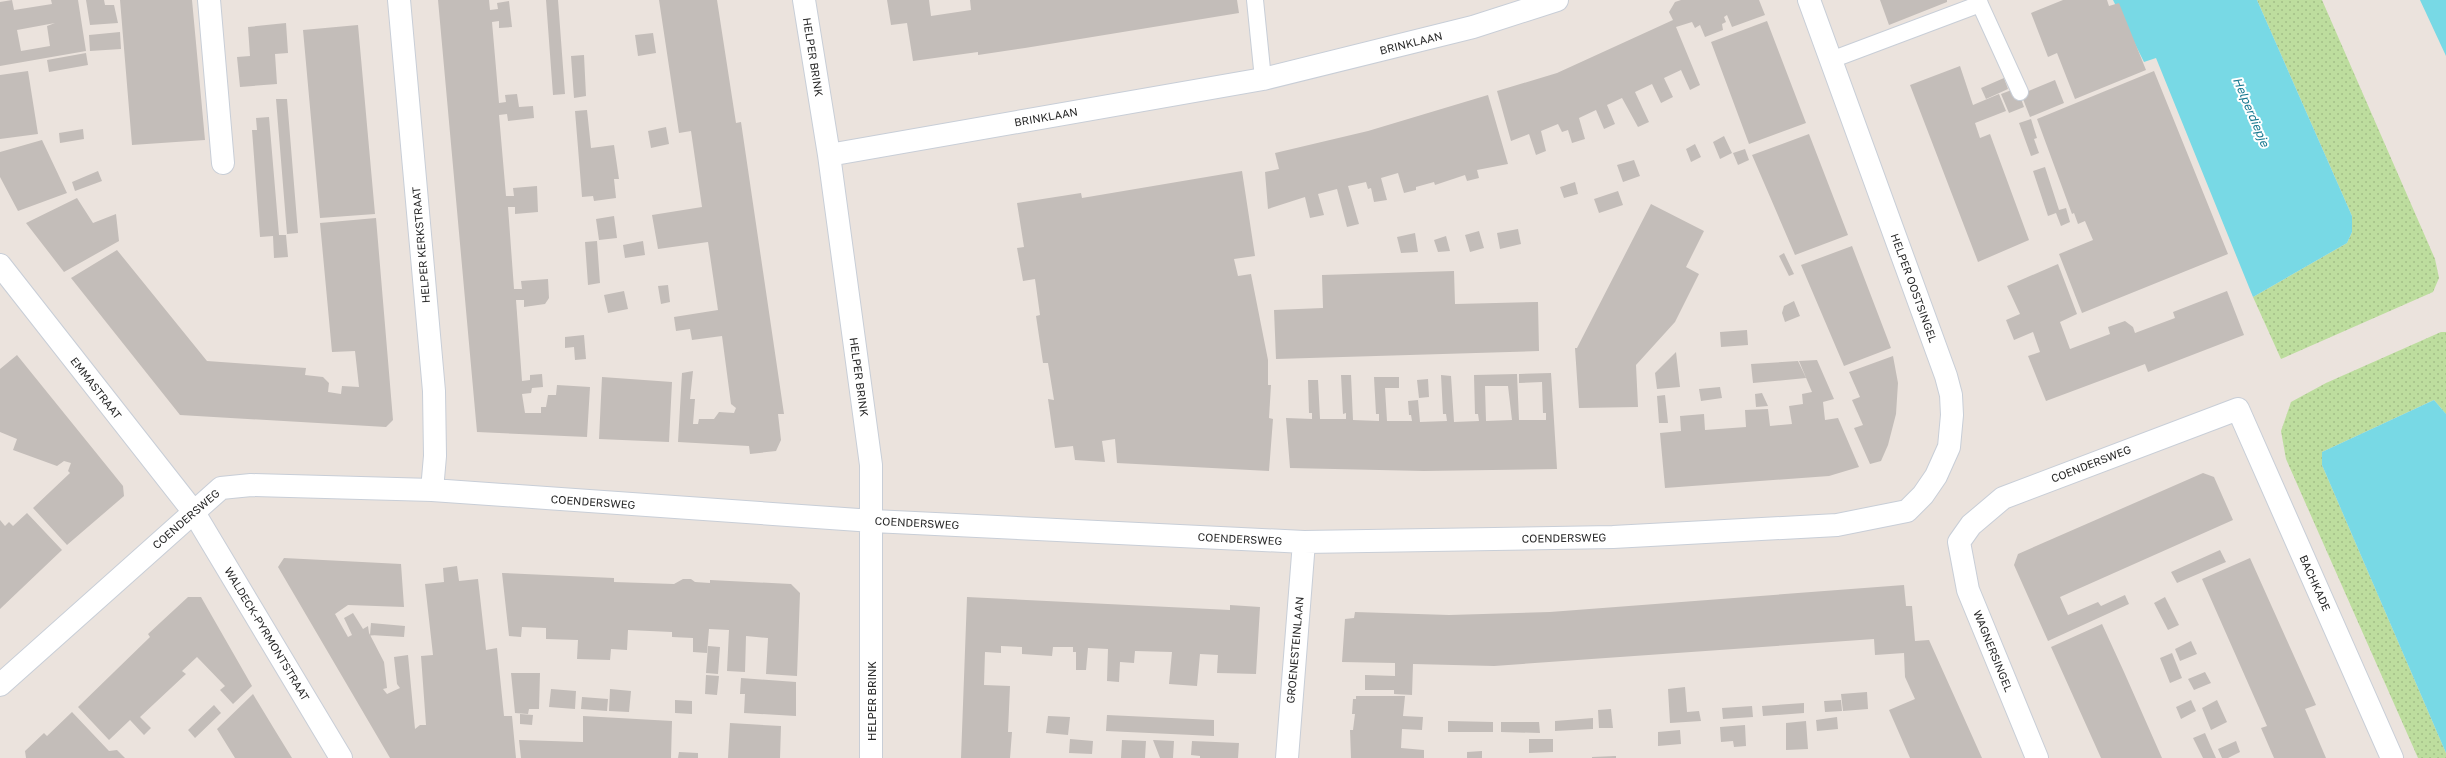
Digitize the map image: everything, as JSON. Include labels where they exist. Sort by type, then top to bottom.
[{"type":"street","points":[[209,0],[223,163]]},
{"type":"street","name":"HELPER KERKSTRAAT","points":[[399,0],[434,391],[435,456],[432,490]]},
{"type":"street","name":"HELPER BRINK","points":[[804,0],[829,155],[871,465],[873,521],[872,758]]},
{"type":"street","name":"BRINKLAAN","points":[[829,155],[1262,79],[1473,27],[1557,0]]},
{"type":"street","name":"HELPER OOSTSINGEL","points":[[1809,0],[1946,376],[1951,395],[1952,415],[1949,447],[1936,476],[1923,495],[1907,511]]},
{"type":"street","name":"EMMASTRAAT","points":[[0,265],[193,510]]},
{"type":"street","name":"COENDERSWEG","points":[[1959,542],[1972,525],[2003,498],[2238,409]]},
{"type":"street","name":"BACHKADE","points":[[2238,409],[2392,758]]},
{"type":"street","name":"COENDERSWEG","points":[[0,685],[193,510],[221,488],[251,485],[432,490],[873,521],[1304,542],[1613,538],[1837,525],[1907,511]]},
{"type":"street","name":"WALDECK-PYRMONTSTRAAT","points":[[193,510],[342,758]]},
{"type":"street","name":"GROENESTEINLAAN","points":[[1287,758],[1304,542]]},
{"type":"street","name":"WAGNERSINGEL","points":[[1959,542],[1968,590],[2037,758]]},
{"type":"lane","points":[[1255,0],[1262,79]]},
{"type":"lane","points":[[1831,60],[1979,2],[2020,92]]},
{"type":"green space","points":[[2257,0],[2322,0],[2435,259],[2439,278],[2433,292],[2281,359],[2253,297],[2347,243],[2352,232],[2352,216]]},
{"type":"green space","points":[[2441,332],[2446,332],[2446,414],[2434,400],[2322,452],[2322,465],[2446,753],[2446,758],[2418,758],[2286,459],[2281,431],[2291,402],[2326,383]]},
{"type":"water","name":"Helperdiepje","points":[[2113,0],[2257,0],[2352,216],[2352,232],[2347,243],[2253,297],[2156,58],[2144,62]]},
{"type":"water","points":[[2420,0],[2446,0],[2446,56]]},
{"type":"water","points":[[2434,400],[2446,414],[2446,753],[2322,465],[2322,452]]},
{"type":"building","points":[[12,0],[14,10],[52,4],[51,0],[78,0],[86,51],[0,66],[0,2]],"holes":[[[55,23],[47,26],[50,46],[21,51],[17,30]]]},
{"type":"building","points":[[86,0],[104,0],[105,5],[114,5],[118,23],[90,25]]},
{"type":"building","points":[[120,0],[192,0],[205,140],[132,145]]},
{"type":"building","points":[[438,0],[489,0],[490,10],[498,9],[497,3],[509,1],[512,27],[499,28],[499,21],[492,22],[499,103],[506,102],[505,95],[517,94],[519,107],[533,106],[534,118],[508,121],[507,114],[499,115],[506,196],[514,196],[513,188],[537,186],[538,212],[515,214],[515,207],[508,207],[514,289],[522,289],[521,281],[548,279],[549,298],[545,304],[524,307],[524,300],[516,300],[522,381],[530,380],[530,375],[542,374],[543,387],[532,388],[531,393],[522,394],[525,413],[541,413],[541,407],[546,407],[548,395],[556,395],[557,385],[590,387],[587,437],[477,432]]},
{"type":"building","points":[[546,0],[558,0],[565,94],[553,95]]},
{"type":"building","points":[[659,0],[717,0],[736,123],[741,122],[784,414],[778,414],[781,440],[776,451],[750,454],[749,446],[678,442],[682,373],[693,371],[690,399],[695,399],[693,424],[698,424],[699,419],[714,419],[719,412],[734,413],[736,408],[731,404],[722,336],[692,340],[690,329],[676,331],[674,317],[718,310],[708,242],[658,249],[652,215],[702,207],[691,131],[679,133]]},
{"type":"building","points":[[887,0],[929,0],[931,16],[971,10],[970,0],[1237,0],[1239,13],[978,55],[978,52],[913,61],[907,23],[891,25]]},
{"type":"building","points":[[1681,0],[1759,0],[1765,15],[1732,27],[1727,15],[1724,17],[1726,22],[1722,24],[1723,30],[1705,37],[1700,25],[1695,28],[1692,22],[1676,27],[1700,85],[1690,90],[1681,70],[1664,78],[1673,97],[1661,103],[1652,84],[1635,92],[1649,122],[1638,127],[1622,98],[1607,105],[1615,124],[1604,129],[1596,110],[1579,118],[1585,139],[1572,143],[1568,130],[1562,132],[1558,124],[1541,131],[1546,151],[1536,155],[1529,134],[1511,141],[1497,91],[1557,73],[1673,20],[1669,12],[1675,2]]},
{"type":"building","points":[[1880,0],[1947,0],[1947,2],[1889,25]]},
{"type":"building","points":[[2063,0],[2107,0],[2109,6],[2119,3],[2146,70],[2075,99],[2057,53],[2048,57],[2031,13]]},
{"type":"building","points":[[1767,21],[1806,123],[1749,144],[1711,42]]},
{"type":"building","points":[[286,23],[288,53],[275,54],[277,84],[240,87],[237,57],[250,56],[248,27]]},
{"type":"building","points":[[358,25],[375,214],[320,218],[303,30]]},
{"type":"building","points":[[120,32],[121,49],[90,51],[89,35]]},
{"type":"building","points":[[653,33],[656,53],[638,56],[635,35]]},
{"type":"building","points":[[86,53],[88,65],[49,72],[47,60]]},
{"type":"building","points":[[584,55],[586,96],[574,98],[571,56]]},
{"type":"building","points":[[1960,66],[1973,105],[1999,94],[2006,111],[1975,123],[1980,138],[1990,134],[2029,240],[1978,262],[1910,85]]},
{"type":"building","points":[[28,71],[38,134],[0,139],[0,75]]},
{"type":"building","points":[[2154,71],[2228,254],[2082,313],[2059,254],[2093,240],[2085,221],[2078,224],[2074,213],[2072,214],[2037,119]]},
{"type":"building","points":[[2004,78],[2008,89],[1986,99],[1981,88]]},
{"type":"building","points":[[2055,80],[2064,103],[2030,117],[2021,94]]},
{"type":"building","points":[[2017,88],[2024,107],[2009,113],[2001,94]]},
{"type":"building","points":[[1488,95],[1508,164],[1477,170],[1479,178],[1467,181],[1465,175],[1435,185],[1434,182],[1416,187],[1416,190],[1404,193],[1398,173],[1381,178],[1387,200],[1374,202],[1371,188],[1368,189],[1366,182],[1348,186],[1359,224],[1347,227],[1337,189],[1318,194],[1324,215],[1310,218],[1305,197],[1268,209],[1265,172],[1279,169],[1275,153],[1368,131]]},
{"type":"building","points":[[276,99],[287,99],[298,233],[287,234]]},
{"type":"building","points":[[587,110],[591,148],[614,145],[619,179],[614,179],[616,198],[594,201],[593,196],[582,197],[575,111]]},
{"type":"building","points":[[269,117],[279,235],[286,235],[288,257],[274,258],[273,236],[260,237],[252,130],[257,130],[256,118]]},
{"type":"building","points":[[2031,119],[2037,138],[2034,139],[2039,153],[2031,156],[2019,123]]},
{"type":"building","points":[[666,127],[669,144],[651,148],[648,131]]},
{"type":"building","points":[[83,129],[84,139],[60,143],[59,133]]},
{"type":"building","points":[[1809,134],[1848,235],[1795,255],[1752,155]]},
{"type":"building","points":[[1724,136],[1732,153],[1720,159],[1713,142]]},
{"type":"building","points":[[42,140],[67,193],[18,211],[0,177],[0,152]]},
{"type":"building","points":[[1695,144],[1701,157],[1691,162],[1686,149]]},
{"type":"building","points":[[1745,149],[1749,160],[1738,165],[1733,153]]},
{"type":"building","points":[[1634,160],[1640,176],[1623,182],[1617,165]]},
{"type":"building","points":[[2045,167],[2059,210],[2066,208],[2070,222],[2061,226],[2056,213],[2048,216],[2033,171]]},
{"type":"building","points":[[98,171],[102,181],[75,191],[72,182]]},
{"type":"building","points":[[1242,171],[1255,256],[1234,259],[1238,276],[1251,274],[1268,360],[1268,385],[1271,385],[1269,418],[1273,419],[1269,471],[1117,463],[1115,439],[1102,441],[1105,462],[1075,460],[1073,446],[1055,448],[1048,399],[1054,400],[1048,363],[1043,363],[1036,316],[1040,315],[1035,279],[1023,281],[1017,248],[1024,247],[1017,203],[1081,193],[1082,198]]},
{"type":"building","points":[[1575,182],[1578,194],[1564,198],[1560,187]]},
{"type":"building","points":[[1618,191],[1623,205],[1599,213],[1594,199]]},
{"type":"building","points":[[77,198],[93,223],[116,214],[119,241],[64,272],[26,223]]},
{"type":"building","points":[[1651,204],[1704,231],[1686,267],[1699,274],[1675,322],[1636,365],[1638,407],[1579,408],[1575,348],[1577,348]]},
{"type":"building","points":[[614,216],[617,238],[599,240],[596,219]]},
{"type":"building","points":[[376,218],[393,420],[386,427],[180,415],[71,278],[117,250],[207,361],[306,368],[305,375],[323,377],[329,383],[328,392],[341,394],[342,386],[359,387],[355,351],[332,352],[320,223]]},
{"type":"building","points":[[1518,229],[1521,244],[1500,249],[1497,233]]},
{"type":"building","points":[[1479,231],[1484,248],[1470,252],[1465,235]]},
{"type":"building","points":[[1415,233],[1418,252],[1401,253],[1397,237]]},
{"type":"building","points":[[1446,236],[1450,251],[1438,252],[1434,240]]},
{"type":"building","points":[[597,241],[600,283],[588,285],[585,242]]},
{"type":"building","points":[[643,241],[645,255],[625,258],[623,245]]},
{"type":"building","points":[[1852,246],[1891,348],[1844,366],[1801,265]]},
{"type":"building","points":[[1784,253],[1794,274],[1789,276],[1779,256]]},
{"type":"building","points":[[2058,264],[2077,314],[2060,322],[2070,349],[2110,334],[2108,327],[2125,321],[2133,327],[2135,333],[2175,318],[2173,312],[2227,291],[2244,335],[2148,372],[2145,364],[2046,401],[2028,356],[2040,352],[2033,332],[2014,340],[2006,320],[2020,314],[2007,286]]},
{"type":"building","points":[[1454,271],[1455,304],[1538,302],[1539,351],[1276,359],[1274,310],[1323,308],[1322,275]]},
{"type":"building","points":[[668,285],[670,302],[661,304],[658,286]]},
{"type":"building","points":[[624,291],[628,309],[608,313],[604,295]]},
{"type":"building","points":[[1794,301],[1800,316],[1785,322],[1782,313],[1784,306]]},
{"type":"building","points":[[1747,330],[1748,345],[1721,347],[1720,332]]},
{"type":"building","points":[[584,335],[586,359],[575,360],[574,347],[565,348],[565,337]]},
{"type":"building","points":[[1676,352],[1680,387],[1657,389],[1655,373]]},
{"type":"building","points":[[17,355],[123,486],[124,496],[67,545],[33,508],[70,473],[68,471],[71,463],[64,461],[57,466],[13,450],[17,439],[0,432],[0,369]]},
{"type":"building","points":[[1893,356],[1898,383],[1896,414],[1888,445],[1881,461],[1870,464],[1854,428],[1863,425],[1852,400],[1860,397],[1849,372]]},
{"type":"building","points":[[1817,360],[1834,399],[1823,402],[1825,420],[1838,418],[1859,467],[1829,476],[1665,488],[1660,433],[1681,431],[1680,416],[1704,414],[1705,430],[1746,427],[1745,410],[1768,409],[1770,426],[1792,424],[1789,406],[1803,404],[1802,394],[1812,392],[1799,361]]},
{"type":"building","points":[[1798,361],[1806,378],[1753,383],[1751,364]]},
{"type":"building","points":[[1551,373],[1557,469],[1424,471],[1290,468],[1286,418],[1312,419],[1312,413],[1309,413],[1308,380],[1318,380],[1320,419],[1346,419],[1346,413],[1343,414],[1341,375],[1351,375],[1353,420],[1379,421],[1379,414],[1376,414],[1374,377],[1399,377],[1399,388],[1385,388],[1387,421],[1412,421],[1411,415],[1409,415],[1408,401],[1418,400],[1420,422],[1447,421],[1446,414],[1443,414],[1441,375],[1451,376],[1454,422],[1479,421],[1478,414],[1475,414],[1474,375],[1517,374],[1519,420],[1546,420],[1546,413],[1543,413],[1542,382],[1519,383],[1519,374]],"holes":[[[1485,386],[1508,386],[1512,420],[1486,421]]]},
{"type":"building","points":[[602,377],[672,382],[669,442],[599,439]]},
{"type":"building","points":[[1428,379],[1429,397],[1419,398],[1417,380]]},
{"type":"building","points":[[1720,387],[1722,398],[1701,401],[1699,389]]},
{"type":"building","points":[[1762,393],[1768,406],[1756,407],[1755,394]]},
{"type":"building","points":[[1665,395],[1668,423],[1659,423],[1657,396]]},
{"type":"building","points":[[2203,473],[2214,477],[2233,520],[2060,597],[2068,615],[2098,602],[2101,606],[2125,595],[2129,604],[2048,641],[2014,565],[2018,554]]},
{"type":"building","points":[[27,513],[62,550],[0,609],[0,520],[5,526],[9,522],[13,526]]},
{"type":"building","points":[[2220,550],[2226,562],[2177,583],[2171,572]]},
{"type":"building","points":[[284,558],[401,564],[404,607],[348,605],[335,614],[348,637],[352,635],[344,618],[353,613],[363,629],[368,626],[369,633],[384,662],[387,688],[383,689],[387,694],[400,688],[397,684],[394,657],[408,655],[415,729],[420,725],[426,725],[421,656],[433,655],[425,584],[444,582],[443,568],[457,566],[459,581],[478,579],[486,650],[497,648],[504,716],[512,716],[516,758],[390,758],[278,567]]},
{"type":"building","points":[[2250,558],[2316,705],[2305,709],[2326,758],[2274,758],[2261,728],[2267,726],[2202,579]]},
{"type":"building","points":[[502,573],[614,578],[614,582],[674,584],[683,579],[691,579],[695,582],[710,583],[710,580],[791,584],[800,593],[797,676],[766,674],[768,638],[746,636],[745,672],[727,671],[729,630],[709,629],[707,653],[693,652],[693,638],[672,637],[672,632],[628,630],[627,650],[611,649],[610,660],[577,659],[578,640],[546,639],[546,628],[522,627],[521,637],[509,636]]},
{"type":"building","points":[[1904,585],[1906,606],[1912,606],[1915,641],[1929,640],[1982,758],[1910,758],[1889,710],[1915,699],[1905,677],[1904,653],[1875,655],[1874,639],[1494,666],[1413,664],[1412,695],[1394,694],[1394,690],[1365,690],[1365,675],[1395,676],[1395,663],[1342,662],[1345,619],[1354,618],[1355,612],[1449,615],[1550,612]]},
{"type":"building","points":[[188,597],[201,597],[252,686],[233,704],[220,690],[225,686],[197,657],[182,671],[186,674],[140,717],[151,728],[144,735],[130,720],[109,740],[78,707],[150,637],[148,634]]},
{"type":"building","points":[[967,597],[1230,610],[1230,605],[1260,607],[1256,674],[1217,673],[1218,655],[1200,654],[1197,686],[1169,684],[1172,652],[1135,651],[1134,663],[1120,662],[1119,682],[1107,681],[1108,649],[1088,648],[1086,670],[1076,670],[1076,652],[1073,652],[1073,647],[1053,647],[1052,656],[1022,654],[1022,647],[1001,646],[1001,653],[985,652],[984,685],[1010,686],[1008,732],[1012,732],[1010,758],[961,758]]},
{"type":"building","points":[[2165,597],[2179,625],[2168,630],[2154,603]]},
{"type":"building","points":[[371,623],[405,626],[404,637],[370,635]]},
{"type":"building","points":[[2102,624],[2162,758],[2101,758],[2051,647]]},
{"type":"building","points":[[2191,641],[2197,654],[2180,661],[2175,649]]},
{"type":"building","points":[[708,646],[720,647],[718,674],[706,673]]},
{"type":"building","points":[[2172,653],[2182,678],[2170,683],[2160,658]]},
{"type":"building","points":[[2205,672],[2211,683],[2194,690],[2188,679]]},
{"type":"building","points":[[511,673],[540,673],[539,709],[529,709],[528,714],[515,713]]},
{"type":"building","points":[[706,675],[719,676],[717,695],[705,694]]},
{"type":"building","points":[[741,678],[796,682],[796,716],[744,713],[745,694],[740,694]]},
{"type":"building","points":[[1685,687],[1687,712],[1699,711],[1701,721],[1670,723],[1668,689]]},
{"type":"building","points":[[551,689],[576,691],[575,709],[549,707]]},
{"type":"building","points":[[610,689],[631,691],[629,712],[609,711]]},
{"type":"building","points":[[1867,692],[1868,709],[1843,711],[1841,694]]},
{"type":"building","points":[[253,694],[292,758],[235,758],[217,729]]},
{"type":"building","points":[[1356,696],[1405,696],[1403,716],[1423,717],[1422,730],[1402,729],[1401,748],[1424,750],[1424,758],[1351,758],[1350,730],[1353,730],[1355,714],[1352,714],[1353,699],[1356,699]]},
{"type":"building","points":[[582,697],[608,699],[607,711],[581,709]]},
{"type":"building","points":[[675,700],[692,701],[692,714],[675,713]]},
{"type":"building","points":[[1841,700],[1842,711],[1825,712],[1824,701]]},
{"type":"building","points":[[2191,700],[2196,711],[2181,719],[2176,707]]},
{"type":"building","points":[[2217,700],[2227,722],[2211,730],[2202,708]]},
{"type":"building","points":[[1804,703],[1804,713],[1763,716],[1762,706]]},
{"type":"building","points":[[214,705],[221,713],[195,738],[188,730]]},
{"type":"building","points":[[1752,706],[1753,717],[1723,719],[1722,708]]},
{"type":"building","points":[[1611,709],[1613,728],[1599,728],[1598,710]]},
{"type":"building","points":[[72,712],[109,751],[117,750],[125,758],[26,758],[25,751],[44,733],[47,736]]},
{"type":"building","points":[[520,714],[533,715],[532,725],[520,724]]},
{"type":"building","points":[[1107,715],[1214,720],[1214,736],[1106,731]]},
{"type":"building","points":[[583,716],[672,721],[671,758],[521,758],[519,740],[583,742]]},
{"type":"building","points":[[1048,716],[1070,717],[1068,735],[1046,733]]},
{"type":"building","points":[[1837,717],[1838,729],[1817,731],[1816,720]]},
{"type":"building","points":[[1593,718],[1593,729],[1555,731],[1555,721]]},
{"type":"building","points":[[1448,721],[1493,722],[1493,732],[1448,732]]},
{"type":"building","points":[[1806,721],[1808,749],[1786,750],[1786,723]]},
{"type":"building","points":[[1501,722],[1539,722],[1540,733],[1501,732]]},
{"type":"building","points":[[730,723],[781,726],[780,758],[728,758]]},
{"type":"building","points":[[1745,725],[1746,746],[1734,747],[1733,741],[1721,742],[1720,727]]},
{"type":"building","points":[[1680,730],[1681,744],[1658,746],[1658,732]]},
{"type":"building","points":[[2205,733],[2216,758],[2203,758],[2193,738]]},
{"type":"building","points":[[1070,739],[1093,741],[1092,754],[1069,753]]},
{"type":"building","points":[[1529,739],[1553,739],[1553,752],[1529,753]]},
{"type":"building","points":[[1122,740],[1146,741],[1145,758],[1121,758]]},
{"type":"building","points":[[1153,740],[1174,741],[1173,758],[1160,758]]},
{"type":"building","points":[[1192,741],[1239,743],[1238,758],[1200,758],[1200,756],[1191,755]]},
{"type":"building","points":[[2236,741],[2240,752],[2228,758],[2222,758],[2218,749]]},
{"type":"building","points":[[1482,751],[1482,758],[1467,758],[1467,752]]},
{"type":"building","points":[[679,752],[698,753],[698,758],[678,758]]},
{"type":"building","points":[[1616,756],[1616,758],[1592,758],[1592,757]]}]
